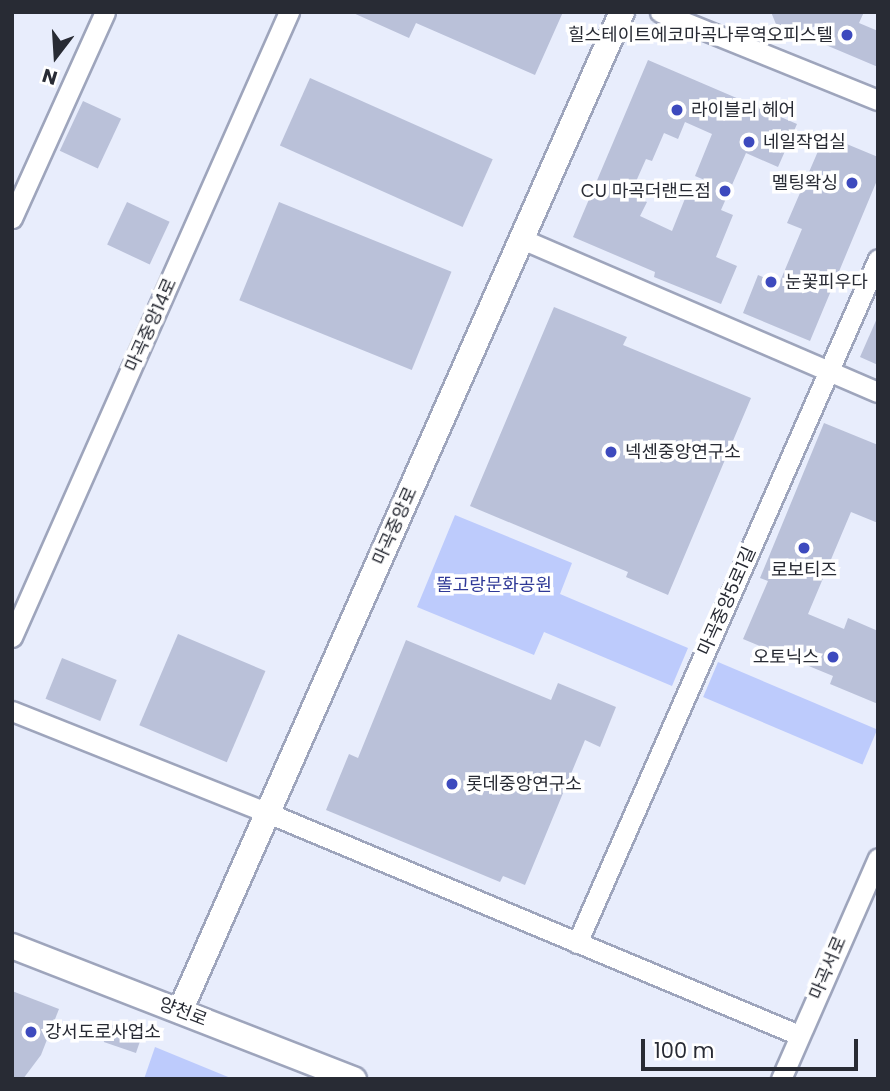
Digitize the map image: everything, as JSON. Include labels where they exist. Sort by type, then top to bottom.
[{"type":"main road","name":"마곡중앙로","points":[[180,1010],[622,12]]},
{"type":"main road","name":"양천로","points":[[12,946],[354,1079]]},
{"type":"street","points":[[12,218],[105,12]]},
{"type":"street","name":"마곡중앙14로","points":[[12,637],[289,12]]},
{"type":"street","points":[[660,12],[878,100]]},
{"type":"street","points":[[522,239],[878,392]]},
{"type":"street","name":"마곡중앙5로1길","points":[[577,943],[878,259]]},
{"type":"street","points":[[12,711],[268,813],[799,1035]]},
{"type":"street","name":"마곡서로","points":[[781,1079],[878,859]]},
{"type":"green space","name":"똘고랑문화공원","points":[[455,515],[572,563],[560,594],[688,648],[672,686],[544,632],[534,655],[417,607]]},
{"type":"green space","points":[[718,662],[877,730],[862,765],[703,697]]},
{"type":"green space","points":[[155,1047],[233,1079],[144,1079]]},
{"type":"building","points":[[351,12],[563,12],[535,75],[416,23],[409,38]]},
{"type":"building","name":"힐스테이트에코마곡나루역오피스텔","points":[[771,12],[864,12],[859,23],[878,31],[878,67],[814,40],[821,24],[782,39]]},
{"type":"building","points":[[648,60],[797,124],[778,167],[746,153],[721,210],[733,215],[716,257],[737,266],[721,304],[654,277],[655,272],[573,237]],"holes":[[[685,122],[712,134],[695,176],[707,181],[698,201],[686,196],[672,231],[640,216],[647,202],[630,195],[646,159],[652,161],[664,133],[678,139]]]},
{"type":"building","points":[[310,78],[493,159],[463,227],[280,146]]},
{"type":"building","points":[[83,101],[121,119],[98,169],[60,151]]},
{"type":"building","points":[[825,135],[878,157],[878,178],[810,341],[743,313],[758,275],[779,284],[802,229],[787,223]]},
{"type":"building","points":[[127,202],[170,222],[150,264],[107,245]]},
{"type":"building","points":[[279,202],[451,272],[412,370],[239,300]]},
{"type":"building","name":"넥센중앙연구소","points":[[554,307],[627,337],[623,345],[751,398],[668,595],[626,577],[628,572],[470,506]]},
{"type":"building","points":[[878,316],[878,365],[860,357]]},
{"type":"building","points":[[824,423],[878,445],[878,523],[851,512],[808,614],[844,629],[848,618],[878,631],[878,704],[830,684],[833,676],[743,639],[768,581],[760,578]]},
{"type":"building","points":[[178,634],[265,671],[227,762],[139,725]]},
{"type":"building","name":"롯데중앙연구소","points":[[406,640],[551,700],[558,683],[616,707],[600,747],[585,740],[525,885],[503,876],[500,882],[326,810],[349,754],[358,758]]},
{"type":"building","points":[[62,658],[117,680],[100,721],[46,699]]},
{"type":"building","name":"강서도로사업소","points":[[12,991],[59,1009],[41,1055],[23,1079],[12,1079]]},
{"type":"building","points":[[110,1024],[142,1035],[136,1053],[104,1042]]},
{"type":"place","name":"힐스테이트에코마곡나루역오피스텔","points":[[847,35]]},
{"type":"place","name":"라이블리 헤어","points":[[677,110]]},
{"type":"place","name":"네일작업실","points":[[749,142]]},
{"type":"place","name":"멜팅왁싱","points":[[852,183]]},
{"type":"place","name":"CU 마곡더랜드점","points":[[725,191]]},
{"type":"place","name":"눈꽃피우다","points":[[771,282]]},
{"type":"place","name":"넥센중앙연구소","points":[[611,452]]},
{"type":"place","name":"로보티즈","points":[[804,548]]},
{"type":"place","name":"오토닉스","points":[[833,657]]},
{"type":"place","name":"롯데중앙연구소","points":[[452,784]]},
{"type":"place","name":"강서도로사업소","points":[[31,1032]]}]
